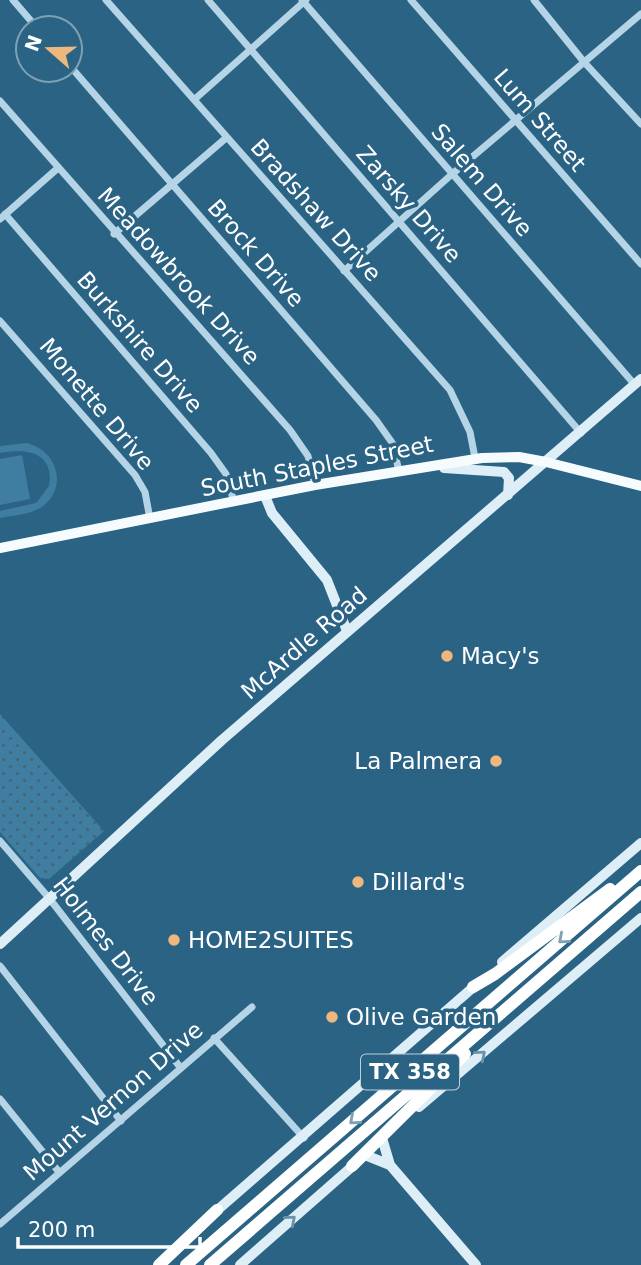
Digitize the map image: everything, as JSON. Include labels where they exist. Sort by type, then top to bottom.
[{"type":"highway","points":[[473,987],[495,974],[613,887],[637,875]]},
{"type":"highway","name":"TX 358","points":[[186,1265],[637,875]]},
{"type":"highway","name":"TX 358","points":[[211,1265],[641,892]]},
{"type":"highway","points":[[352,1166],[408,1108],[495,1026],[517,998]]},
{"type":"highway","points":[[159,1265],[217,1210]]},
{"type":"main road","name":"McArdle Road","points":[[0,944],[347,631],[638,382]]},
{"type":"main road","name":"South Staples Street","points":[[0,548],[315,485],[475,458],[519,457],[641,486]]},
{"type":"main road","points":[[427,467],[504,472],[509,478],[508,495]]},
{"type":"main road","points":[[265,496],[272,513],[327,580],[347,631]]},
{"type":"main road","points":[[152,1265],[304,1138],[473,987],[641,843]]},
{"type":"main road","points":[[240,1265],[382,1138],[641,918]]},
{"type":"main road","points":[[382,1138],[390,1165],[476,1265]]},
{"type":"main road","points":[[365,1154],[390,1165]]},
{"type":"street","points":[[13,0],[25,14]]},
{"type":"street","name":"Bradshaw Drive","points":[[106,0],[450,390],[470,432],[475,458]]},
{"type":"street","name":"Zarsky Drive","points":[[208,0],[581,433]]},
{"type":"street","name":"Lum Street","points":[[411,0],[640,260]]},
{"type":"street","points":[[534,0],[584,62],[641,124]]},
{"type":"street","points":[[195,99],[304,1]]},
{"type":"street","name":"Salem Drive","points":[[304,1],[452,175],[638,382]]},
{"type":"street","points":[[344,271],[641,14]]},
{"type":"street","name":"Brock Drive","points":[[84,83],[376,420],[393,444],[399,472]]},
{"type":"street","name":"Meadowbrook Drive","points":[[0,102],[290,430],[308,456],[315,485]]},
{"type":"street","points":[[114,234],[226,138]]},
{"type":"street","points":[[2,217],[58,168]]},
{"type":"street","name":"Burkshire Drive","points":[[2,217],[211,453],[226,474],[234,502]]},
{"type":"street","name":"Monette Drive","points":[[0,321],[135,475],[145,492],[150,519]]},
{"type":"street","name":"Holmes Drive","points":[[0,841],[180,1067]]},
{"type":"street","points":[[0,966],[121,1121]]},
{"type":"street","name":"Mount Vernon Drive","points":[[0,1224],[252,1007]]},
{"type":"street","points":[[214,1038],[304,1138]]},
{"type":"street","points":[[0,1099],[60,1172]]},
{"type":"street","points":[[0,1117],[9,1110]]},
{"type":"shaded area","points":[[26,443],[45,453],[51,460],[56,469],[56,489],[51,498],[38,509],[0,518],[0,511],[36,503],[49,486],[48,466],[43,459],[29,452],[0,453],[0,446]]},
{"type":"shaded area","points":[[22,455],[30,499],[0,505],[0,459]]},
{"type":"shaded area","points":[[0,714],[104,831],[49,879],[40,878],[0,832]]},
{"type":"place","name":"Macy's","points":[[447,656]]},
{"type":"place","name":"La Palmera","points":[[496,761]]},
{"type":"place","name":"Dillard's","points":[[358,882]]},
{"type":"place","name":"HOME2SUITES","points":[[174,940]]},
{"type":"place","name":"Olive Garden","points":[[332,1017]]}]
